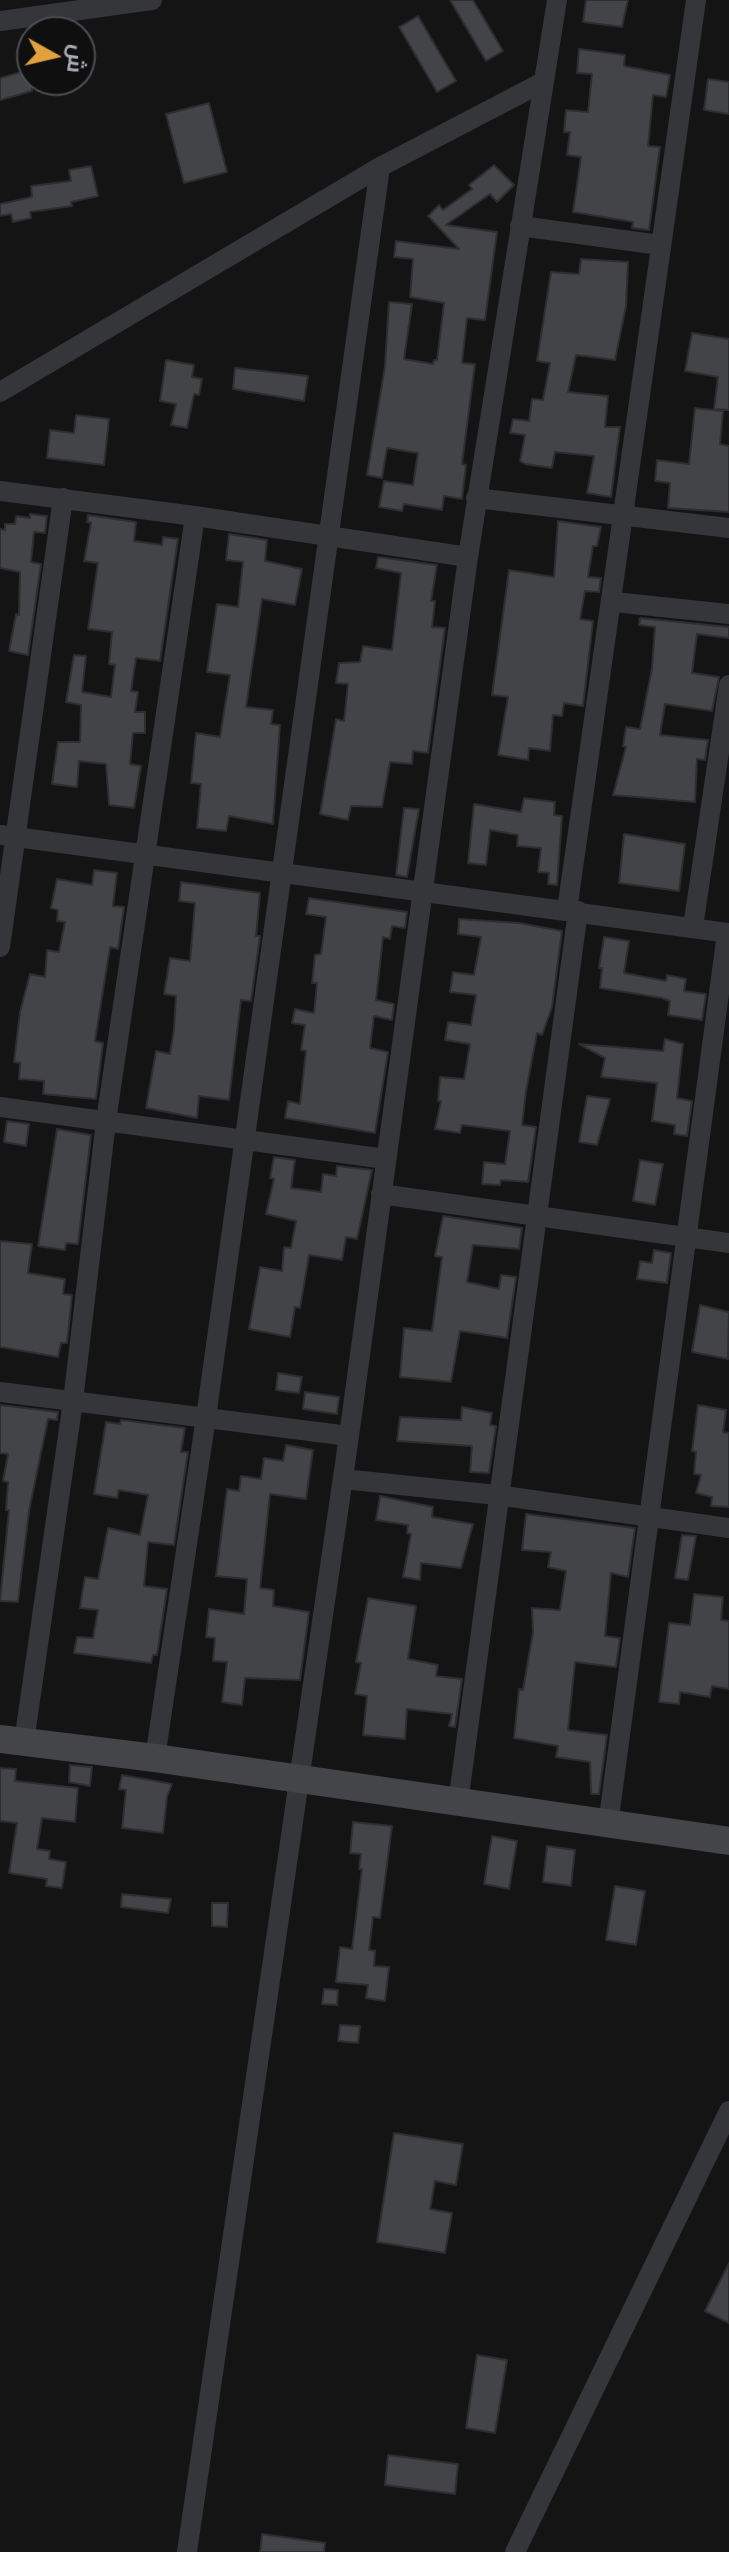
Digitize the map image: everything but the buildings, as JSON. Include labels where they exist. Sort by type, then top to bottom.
[{"type":"main road","points":[[12,1741],[155,1758],[729,1841]]},
{"type":"street","points":[[0,21],[152,0]]},
{"type":"street","points":[[187,2552],[343,1479],[476,498],[541,83],[557,0]]},
{"type":"street","points":[[458,1803],[572,910],[660,245],[696,0]]},
{"type":"street","points":[[0,392],[380,167],[541,83]]},
{"type":"street","points":[[155,1758],[206,1417],[380,167]]},
{"type":"street","points":[[520,226],[660,245]]},
{"type":"street","points":[[0,491],[195,516],[468,557]]},
{"type":"street","points":[[0,947],[8,836],[63,498]]},
{"type":"street","points":[[476,498],[624,518],[729,528]]},
{"type":"street","points":[[12,1741],[73,1401],[106,1121],[195,516]]},
{"type":"street","points":[[614,602],[729,614]]},
{"type":"street","points":[[693,927],[729,685]]},
{"type":"street","points":[[8,836],[728,933],[608,1825]]},
{"type":"street","points":[[0,1107],[386,1159]]},
{"type":"street","points":[[381,1194],[729,1243]]},
{"type":"street","points":[[0,1392],[349,1436]]},
{"type":"street","points":[[343,1479],[497,1495],[729,1528]]},
{"type":"street","points":[[515,2552],[721,2148],[729,2111]]}]
